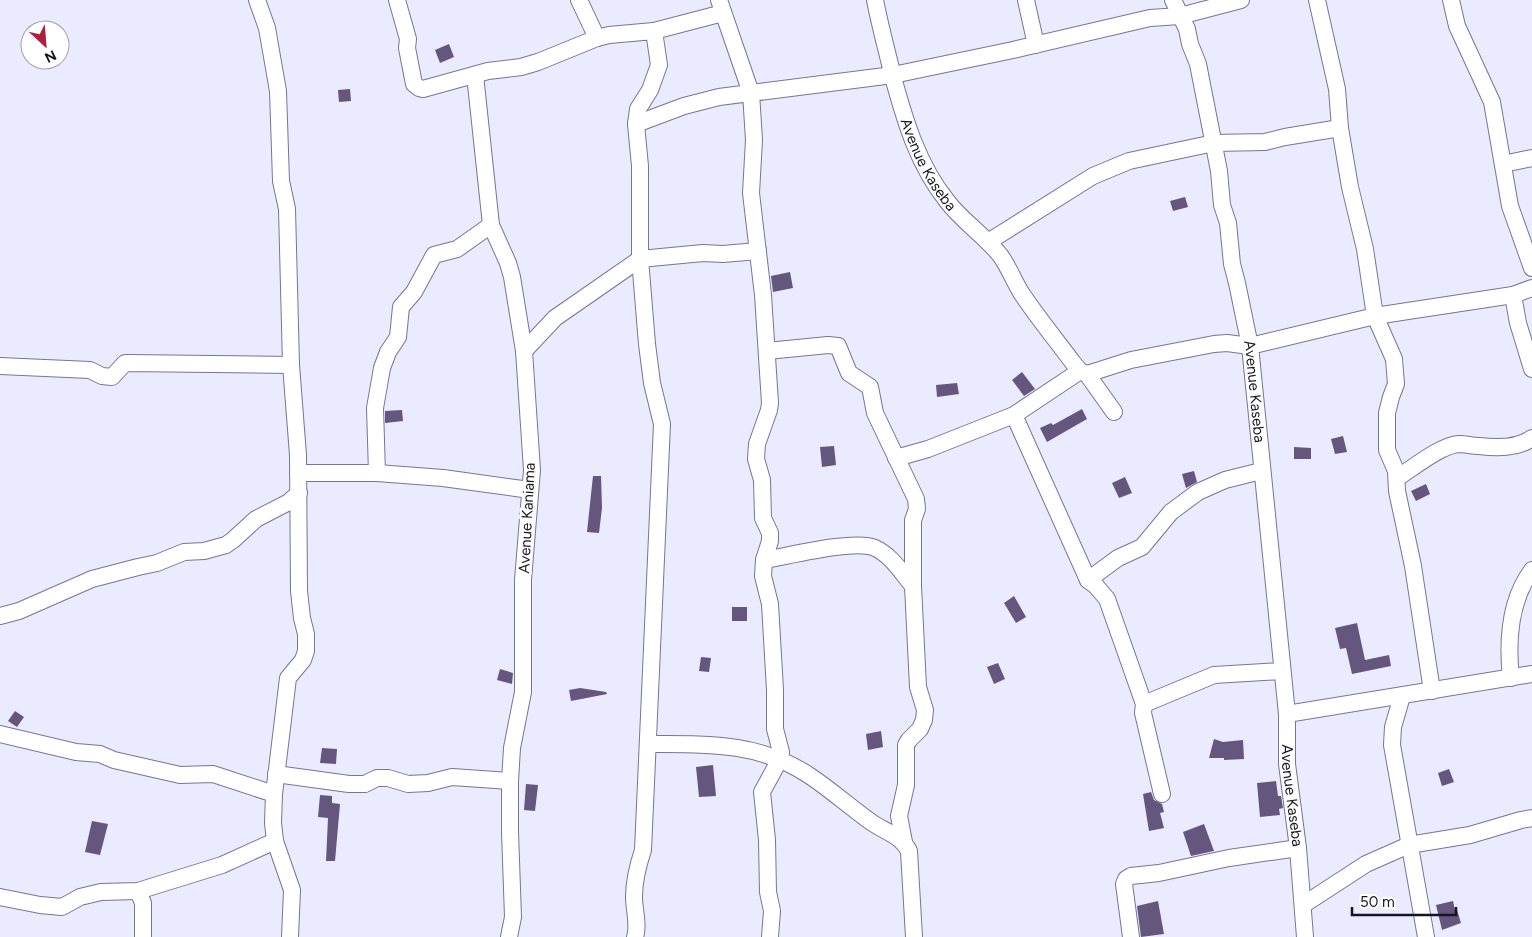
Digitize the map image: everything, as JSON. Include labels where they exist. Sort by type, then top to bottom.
[{"type":"street","points":[[258,0],[266,28],[278,91],[281,181],[287,209],[290,365],[298,473],[299,590],[306,634],[306,651],[303,660],[288,678],[274,794],[273,823],[275,841],[292,890],[290,937]]},
{"type":"street","points":[[397,0],[408,39],[406,48],[414,84],[423,89],[475,75],[538,62],[597,38],[609,35],[654,31],[721,7],[751,93],[754,140],[751,192],[764,295],[770,403],[757,444],[756,459],[762,480],[763,518],[770,533],[770,541],[764,560],[763,576],[770,604],[775,690],[775,729],[780,745],[780,759],[762,792],[766,833],[768,892],[772,911],[770,937]]},
{"type":"street","points":[[579,0],[597,38]]},
{"type":"street","name":"Avenue Kaseba","points":[[875,0],[882,39],[904,116],[915,147],[926,170],[961,219],[1001,256],[1022,294],[1083,372],[1131,360],[1214,344],[1227,343],[1250,346],[1261,471],[1287,714],[1287,764],[1298,848],[1305,937]]},
{"type":"street","points":[[1026,0],[1036,45]]},
{"type":"street","points":[[1173,0],[1187,29],[1190,44],[1198,64],[1214,143],[1222,204],[1228,223],[1232,264],[1250,346],[1375,316],[1513,295],[1532,288]]},
{"type":"street","points":[[636,124],[684,106],[719,96],[893,75],[1036,45],[1150,18],[1180,16],[1241,0]]},
{"type":"street","points":[[1317,0],[1337,89],[1340,128],[1350,187],[1365,249],[1375,316],[1394,359],[1396,384],[1390,397],[1387,413],[1388,450],[1396,471],[1397,491],[1414,566],[1432,690]]},
{"type":"street","points":[[1451,0],[1457,26],[1492,102],[1510,206],[1532,268]]},
{"type":"street","points":[[635,937],[637,930],[634,896],[639,862],[643,850],[649,744],[653,602],[662,424],[652,383],[640,259],[640,166],[636,124],[638,109],[650,90],[659,66],[654,31]]},
{"type":"street","name":"Avenue Kaniama","points":[[475,75],[491,225],[508,263],[512,277],[524,351],[532,470],[524,580],[523,692],[512,748],[510,781],[513,917],[509,937]]},
{"type":"street","points":[[988,242],[1093,176],[1129,161],[1214,143],[1265,142],[1340,128]]},
{"type":"street","points":[[1503,164],[1532,158]]},
{"type":"street","points":[[377,474],[375,408],[377,388],[388,352],[398,336],[401,307],[414,292],[434,255],[457,249],[491,225]]},
{"type":"street","points":[[524,351],[555,318],[640,259],[703,253],[758,252]]},
{"type":"street","points":[[1513,295],[1518,323],[1532,369]]},
{"type":"street","points":[[767,352],[828,345],[838,346],[849,373],[870,387],[875,413],[916,499],[917,509],[913,520],[913,586],[918,687],[925,710],[924,720],[920,729],[906,745],[906,785],[899,816],[904,842],[909,852],[914,937]]},
{"type":"street","points":[[0,366],[90,370],[102,376],[112,377],[125,363],[290,365]]},
{"type":"street","points":[[896,458],[928,448],[1014,415],[1083,372],[1114,412]]},
{"type":"street","points":[[1014,415],[1088,580],[1107,599],[1144,704],[1143,713],[1162,794]]},
{"type":"street","points":[[1397,478],[1443,450],[1458,444],[1490,448],[1526,443],[1532,438]]},
{"type":"street","points":[[1088,580],[1118,558],[1142,547],[1171,512],[1198,492],[1224,480],[1261,471]]},
{"type":"street","points":[[298,473],[377,474],[443,478],[530,490]]},
{"type":"street","points":[[0,616],[26,608],[92,579],[157,563],[184,552],[204,551],[226,545],[234,540],[256,518],[289,502],[298,494]]},
{"type":"street","points":[[764,560],[858,545],[874,548],[890,559],[913,586]]},
{"type":"street","points":[[1511,678],[1508,651],[1514,604],[1525,580],[1532,570]]},
{"type":"street","points":[[1144,704],[1214,675],[1282,671]]},
{"type":"street","points":[[1287,714],[1532,674]]},
{"type":"street","points":[[1402,696],[1393,727],[1392,745],[1426,937]]},
{"type":"street","points":[[0,734],[76,752],[100,754],[114,760],[180,775],[213,774],[274,794]]},
{"type":"street","points":[[649,744],[711,744],[752,750],[780,759],[808,775],[871,823],[904,842]]},
{"type":"street","points":[[276,774],[349,784],[365,784],[377,778],[388,778],[408,784],[428,783],[452,777],[510,781]]},
{"type":"street","points":[[1302,906],[1366,864],[1409,845],[1470,835],[1532,818]]},
{"type":"street","points":[[0,897],[58,907],[68,905],[80,896],[101,892],[138,891],[222,865],[275,841]]},
{"type":"street","points":[[1131,937],[1124,884],[1126,879],[1131,876],[1159,873],[1229,858],[1298,848]]},
{"type":"street","points":[[138,891],[143,904],[143,937]]},
{"type":"building","points":[[449,44],[454,57],[440,63],[435,50]]},
{"type":"building","points":[[350,89],[351,101],[339,102],[338,90]]},
{"type":"building","points":[[1185,197],[1188,207],[1173,211],[1170,201]]},
{"type":"building","points":[[790,272],[793,288],[773,292],[771,276]]},
{"type":"building","points":[[1022,372],[1035,389],[1024,396],[1012,380]]},
{"type":"building","points":[[957,383],[959,394],[937,397],[936,385]]},
{"type":"building","points":[[1082,409],[1087,419],[1047,442],[1040,428],[1051,423],[1053,425]]},
{"type":"building","points":[[402,410],[403,421],[385,423],[385,411]]},
{"type":"building","points":[[1343,436],[1347,452],[1335,454],[1331,439]]},
{"type":"building","points":[[834,446],[836,465],[822,467],[820,447]]},
{"type":"building","points":[[1294,447],[1311,448],[1311,459],[1294,459]]},
{"type":"building","points":[[1194,471],[1197,482],[1186,488],[1182,474]]},
{"type":"building","points":[[593,476],[601,476],[602,508],[599,533],[587,532]]},
{"type":"building","points":[[1125,477],[1132,493],[1119,498],[1112,483]]},
{"type":"building","points":[[1426,484],[1430,494],[1416,501],[1411,491]]},
{"type":"building","points":[[1014,596],[1026,617],[1016,623],[1004,603]]},
{"type":"building","points":[[732,607],[747,607],[747,621],[732,621]]},
{"type":"building","points":[[1357,623],[1365,660],[1389,655],[1391,666],[1352,674],[1346,648],[1340,649],[1335,628]]},
{"type":"building","points":[[701,657],[711,658],[709,672],[699,671]]},
{"type":"building","points":[[998,663],[1005,679],[994,684],[987,667]]},
{"type":"building","points":[[500,669],[513,673],[512,684],[497,680]]},
{"type":"building","points":[[580,688],[606,692],[607,694],[571,701],[569,690]]},
{"type":"building","points":[[15,711],[24,717],[17,727],[8,721]]},
{"type":"building","points":[[881,731],[883,747],[868,750],[866,734]]},
{"type":"building","points":[[1214,739],[1223,742],[1243,740],[1244,759],[1224,760],[1224,758],[1209,758]]},
{"type":"building","points":[[322,748],[337,749],[336,764],[320,763]]},
{"type":"building","points":[[713,765],[716,796],[699,797],[696,767]]},
{"type":"building","points":[[1449,769],[1454,782],[1442,786],[1438,773]]},
{"type":"building","points":[[1276,781],[1278,796],[1281,796],[1283,808],[1279,809],[1280,815],[1260,817],[1257,783]]},
{"type":"building","points":[[526,784],[538,785],[535,811],[524,810]]},
{"type":"building","points":[[1151,792],[1154,800],[1162,804],[1164,812],[1160,813],[1164,828],[1149,831],[1143,794]]},
{"type":"building","points":[[320,795],[332,796],[332,803],[340,804],[335,861],[326,861],[328,818],[318,817]]},
{"type":"building","points":[[92,821],[108,824],[100,855],[85,852]]},
{"type":"building","points":[[1204,824],[1214,851],[1191,856],[1183,832]]},
{"type":"building","points":[[1158,901],[1164,934],[1141,937],[1137,906]]},
{"type":"building","points":[[1453,901],[1461,923],[1442,930],[1436,905]]}]
